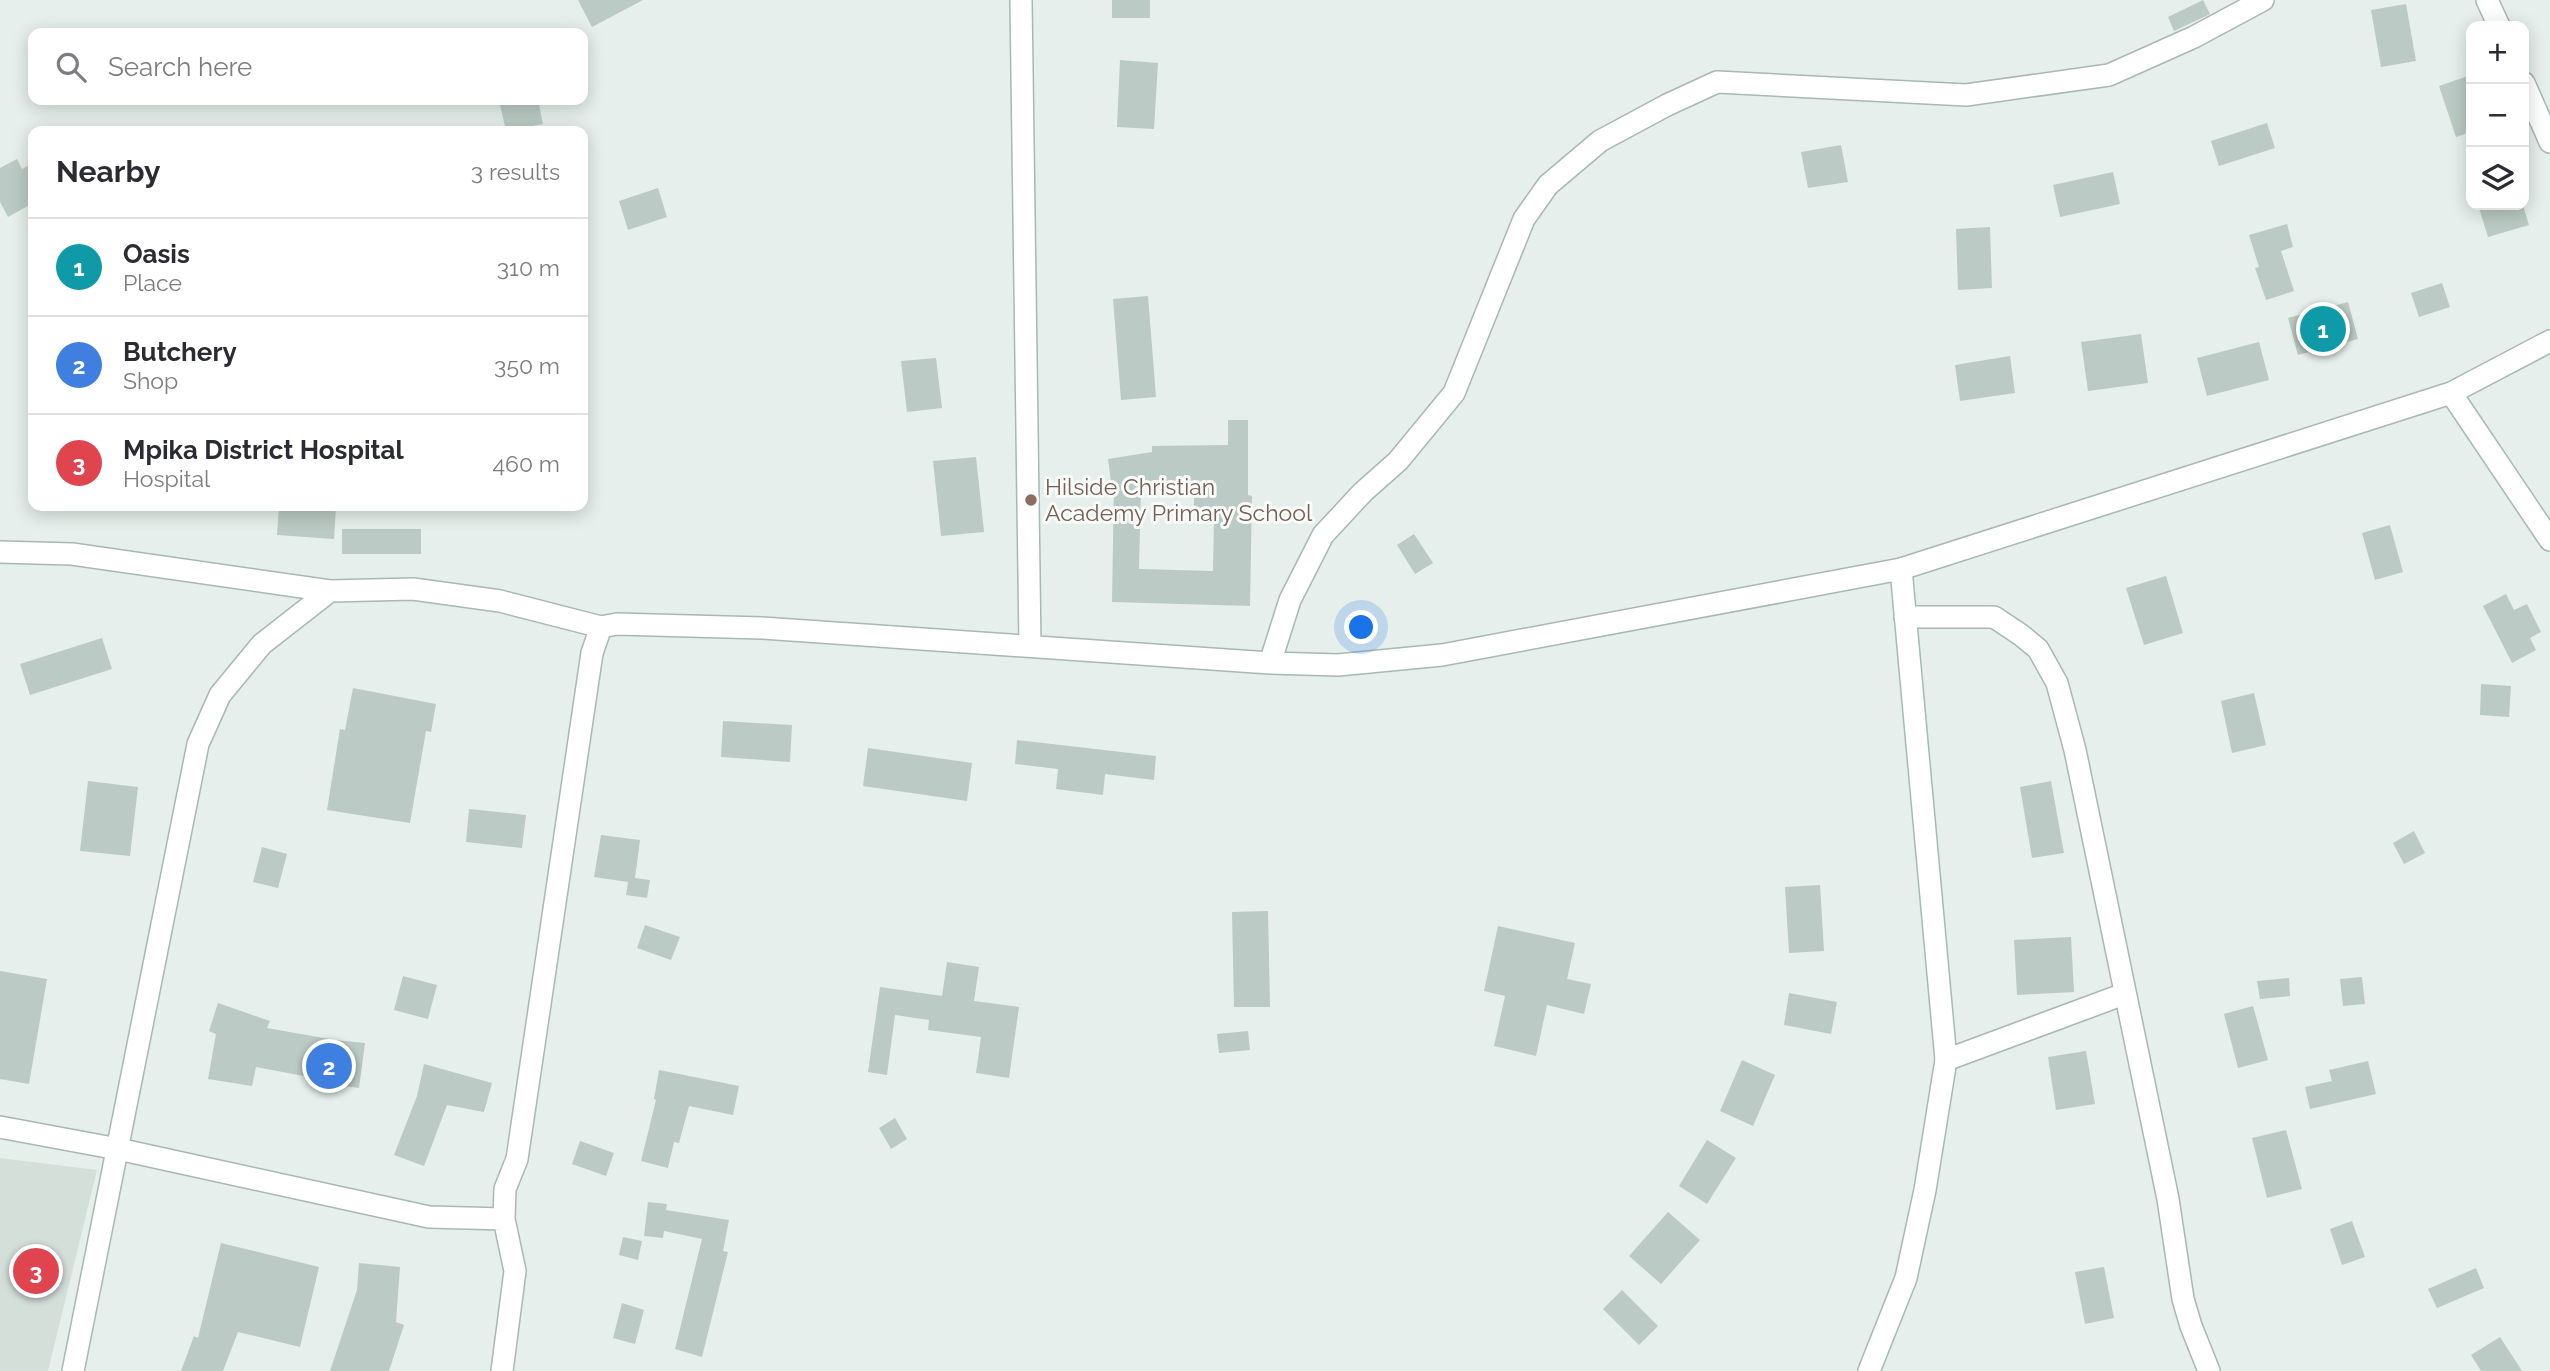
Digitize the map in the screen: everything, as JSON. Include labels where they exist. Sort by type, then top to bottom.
[{"type":"street","points":[[1021,0],[1030,646]]},
{"type":"street","points":[[1270,663],[1290,600],[1323,535],[1363,492],[1398,461],[1454,393],[1524,219],[1549,185],[1600,141],[1717,82],[1966,95],[2109,75],[2194,37],[2263,0]]},
{"type":"street","points":[[2487,0],[2497,21]]},
{"type":"street","points":[[2524,84],[2550,142]]},
{"type":"street","points":[[0,552],[72,554],[330,591],[425,591],[500,601],[601,627],[617,624],[762,628],[1338,666],[1442,655],[1901,569],[2451,393],[2550,341]]},
{"type":"street","points":[[2451,393],[2550,540]]},
{"type":"street","points":[[1869,1371],[1906,1278],[1925,1191],[1946,1060],[1901,569]]},
{"type":"street","points":[[73,1371],[198,744],[220,695],[262,644],[330,591]]},
{"type":"street","points":[[1905,617],[1994,617],[2038,649],[2057,683],[2075,750],[2168,1199],[2183,1299],[2209,1371]]},
{"type":"street","points":[[502,1371],[514,1271],[504,1219],[505,1189],[517,1159],[592,653],[601,627]]},
{"type":"street","points":[[1946,1060],[2124,994]]},
{"type":"street","points":[[0,1127],[118,1149],[429,1217],[504,1219]]},
{"type":"shaded area","points":[[0,1158],[97,1170],[48,1371],[0,1371]]},
{"type":"building","points":[[578,0],[643,0],[592,27]]},
{"type":"building","points":[[1112,0],[1150,0],[1150,18],[1112,18]]},
{"type":"building","points":[[2203,0],[2210,14],[2174,31],[2168,17]]},
{"type":"building","points":[[2406,4],[2416,61],[2381,67],[2371,10]]},
{"type":"building","points":[[1120,60],[1158,63],[1154,129],[1117,127]]},
{"type":"building","points":[[2466,77],[2466,134],[2456,137],[2439,86]]},
{"type":"building","points":[[500,105],[539,105],[543,124],[505,126]]},
{"type":"building","points":[[2267,123],[2275,148],[2219,166],[2211,141]]},
{"type":"building","points":[[1841,145],[1848,182],[1808,188],[1801,152]]},
{"type":"building","points":[[17,159],[22,169],[28,166],[28,206],[8,217],[0,202],[0,168]]},
{"type":"building","points":[[2113,172],[2120,204],[2060,217],[2053,185]]},
{"type":"building","points":[[658,188],[667,217],[628,230],[619,201]]},
{"type":"building","points":[[2480,210],[2524,210],[2529,225],[2488,237]]},
{"type":"building","points":[[2287,224],[2293,247],[2281,251],[2294,291],[2266,300],[2255,268],[2259,267],[2249,235]]},
{"type":"building","points":[[1990,227],[1992,288],[1958,290],[1956,229]]},
{"type":"building","points":[[2442,283],[2450,307],[2419,317],[2411,293]]},
{"type":"building","points":[[1148,296],[1156,397],[1121,400],[1113,299]]},
{"type":"building","points":[[2348,302],[2358,339],[2298,355],[2288,318]]},
{"type":"building","points":[[2141,334],[2148,383],[2088,391],[2081,342]]},
{"type":"building","points":[[2259,342],[2269,380],[2207,396],[2197,358]]},
{"type":"building","points":[[2010,356],[2015,393],[1960,401],[1955,365]]},
{"type":"building","points":[[936,358],[942,408],[907,412],[901,361]]},
{"type":"building","points":[[1228,420],[1248,420],[1248,495],[1252,496],[1250,606],[1112,602],[1114,482],[1111,482],[1108,459],[1152,452],[1152,446],[1228,445]],"holes":[[[1141,488],[1194,488],[1194,518],[1214,518],[1213,571],[1139,569]]]},
{"type":"building","points":[[976,457],[984,532],[941,536],[933,461]]},
{"type":"building","points":[[279,511],[336,511],[334,539],[277,535]]},
{"type":"building","points":[[2390,525],[2403,572],[2375,580],[2362,533]]},
{"type":"building","points":[[342,529],[421,529],[421,554],[342,554]]},
{"type":"building","points":[[1414,534],[1433,563],[1415,574],[1397,545]]},
{"type":"building","points":[[2166,576],[2183,633],[2144,645],[2126,588]]},
{"type":"building","points":[[2506,594],[2514,610],[2527,604],[2541,632],[2530,638],[2536,650],[2512,663],[2483,606]]},
{"type":"building","points":[[102,638],[112,669],[30,695],[20,664]]},
{"type":"building","points":[[2481,684],[2511,686],[2509,717],[2480,715]]},
{"type":"building","points":[[353,688],[436,704],[431,732],[426,731],[410,823],[327,810],[340,729],[345,730]]},
{"type":"building","points":[[2254,693],[2266,745],[2232,753],[2221,701]]},
{"type":"building","points":[[723,721],[792,725],[790,762],[721,757]]},
{"type":"building","points":[[1017,740],[1156,756],[1154,780],[1105,774],[1103,795],[1056,789],[1058,769],[1015,764]]},
{"type":"building","points":[[868,748],[972,763],[967,801],[863,786]]},
{"type":"building","points":[[88,781],[138,787],[130,856],[80,851]]},
{"type":"building","points":[[2051,781],[2064,853],[2032,858],[2020,787]]},
{"type":"building","points":[[469,809],[526,815],[522,848],[466,842]]},
{"type":"building","points":[[2414,831],[2425,853],[2404,864],[2393,843]]},
{"type":"building","points":[[601,835],[640,840],[635,878],[650,880],[647,898],[626,895],[628,882],[594,877]]},
{"type":"building","points":[[262,847],[287,854],[278,888],[253,882]]},
{"type":"building","points":[[1820,885],[1824,951],[1789,953],[1785,887]]},
{"type":"building","points":[[1268,911],[1270,1007],[1234,1007],[1232,912]]},
{"type":"building","points":[[645,925],[680,937],[671,960],[637,948]]},
{"type":"building","points":[[1498,926],[1575,943],[1567,979],[1591,984],[1584,1014],[1547,1005],[1536,1056],[1494,1046],[1505,996],[1484,991]]},
{"type":"building","points":[[2071,937],[2074,992],[2017,995],[2014,940]]},
{"type":"building","points":[[947,962],[979,967],[974,1001],[1019,1007],[1009,1078],[976,1073],[981,1037],[928,1030],[929,1020],[895,1015],[887,1075],[868,1072],[880,987],[942,996]]},
{"type":"building","points":[[0,971],[47,979],[29,1084],[0,1079]]},
{"type":"building","points":[[403,976],[437,985],[428,1019],[394,1010]]},
{"type":"building","points":[[2362,977],[2365,1004],[2343,1006],[2340,979]]},
{"type":"building","points":[[2289,978],[2290,996],[2260,999],[2257,981]]},
{"type":"building","points":[[1789,993],[1837,1002],[1831,1034],[1784,1025]]},
{"type":"building","points":[[218,1003],[270,1021],[267,1028],[365,1043],[359,1088],[256,1067],[252,1086],[208,1079],[216,1034],[209,1031]]},
{"type":"building","points":[[2253,1006],[2268,1060],[2238,1068],[2224,1014]]},
{"type":"building","points":[[1248,1031],[1250,1050],[1219,1053],[1217,1034]]},
{"type":"building","points":[[2086,1051],[2095,1104],[2056,1110],[2048,1057]]},
{"type":"building","points":[[1742,1060],[1775,1075],[1753,1126],[1720,1111]]},
{"type":"building","points":[[2368,1061],[2376,1094],[2310,1109],[2305,1087],[2332,1081],[2329,1070]]},
{"type":"building","points":[[424,1064],[492,1083],[484,1112],[447,1105],[424,1166],[394,1155],[417,1096]]},
{"type":"building","points":[[659,1070],[739,1086],[733,1115],[689,1106],[679,1143],[674,1142],[668,1168],[641,1161],[656,1100]]},
{"type":"building","points":[[895,1118],[907,1139],[891,1149],[879,1128]]},
{"type":"building","points":[[2286,1130],[2302,1189],[2267,1198],[2252,1138]]},
{"type":"building","points":[[1707,1140],[1736,1158],[1707,1204],[1679,1186]]},
{"type":"building","points":[[580,1141],[614,1153],[606,1176],[572,1164]]},
{"type":"building","points":[[648,1202],[667,1204],[666,1210],[729,1220],[723,1251],[728,1252],[702,1357],[675,1349],[702,1239],[664,1231],[663,1238],[644,1236]]},
{"type":"building","points":[[1668,1212],[1700,1240],[1661,1284],[1629,1256]]},
{"type":"building","points":[[2352,1221],[2365,1257],[2342,1265],[2330,1229]]},
{"type":"building","points":[[623,1237],[642,1241],[638,1260],[619,1255]]},
{"type":"building","points":[[221,1243],[319,1267],[300,1347],[238,1332],[223,1371],[181,1371],[194,1336],[198,1338]]},
{"type":"building","points":[[359,1263],[400,1267],[396,1322],[404,1325],[389,1371],[330,1371],[357,1290]]},
{"type":"building","points":[[2104,1267],[2114,1318],[2085,1324],[2075,1272]]},
{"type":"building","points":[[2476,1268],[2484,1288],[2437,1308],[2428,1289]]},
{"type":"building","points":[[1622,1290],[1658,1326],[1639,1345],[1603,1309]]},
{"type":"building","points":[[622,1303],[644,1310],[635,1344],[613,1338]]},
{"type":"building","points":[[2500,1337],[2522,1371],[2481,1371],[2471,1355]]},
{"type":"place","name":"Oasis","points":[[2323,329]]},
{"type":"place","name":"Hilside Christian Academy Primary School","points":[[1031,500]]},
{"type":"place","name":"Butchery","points":[[329,1066]]},
{"type":"place","name":"Mpika District Hospital","points":[[36,1271]]}]
